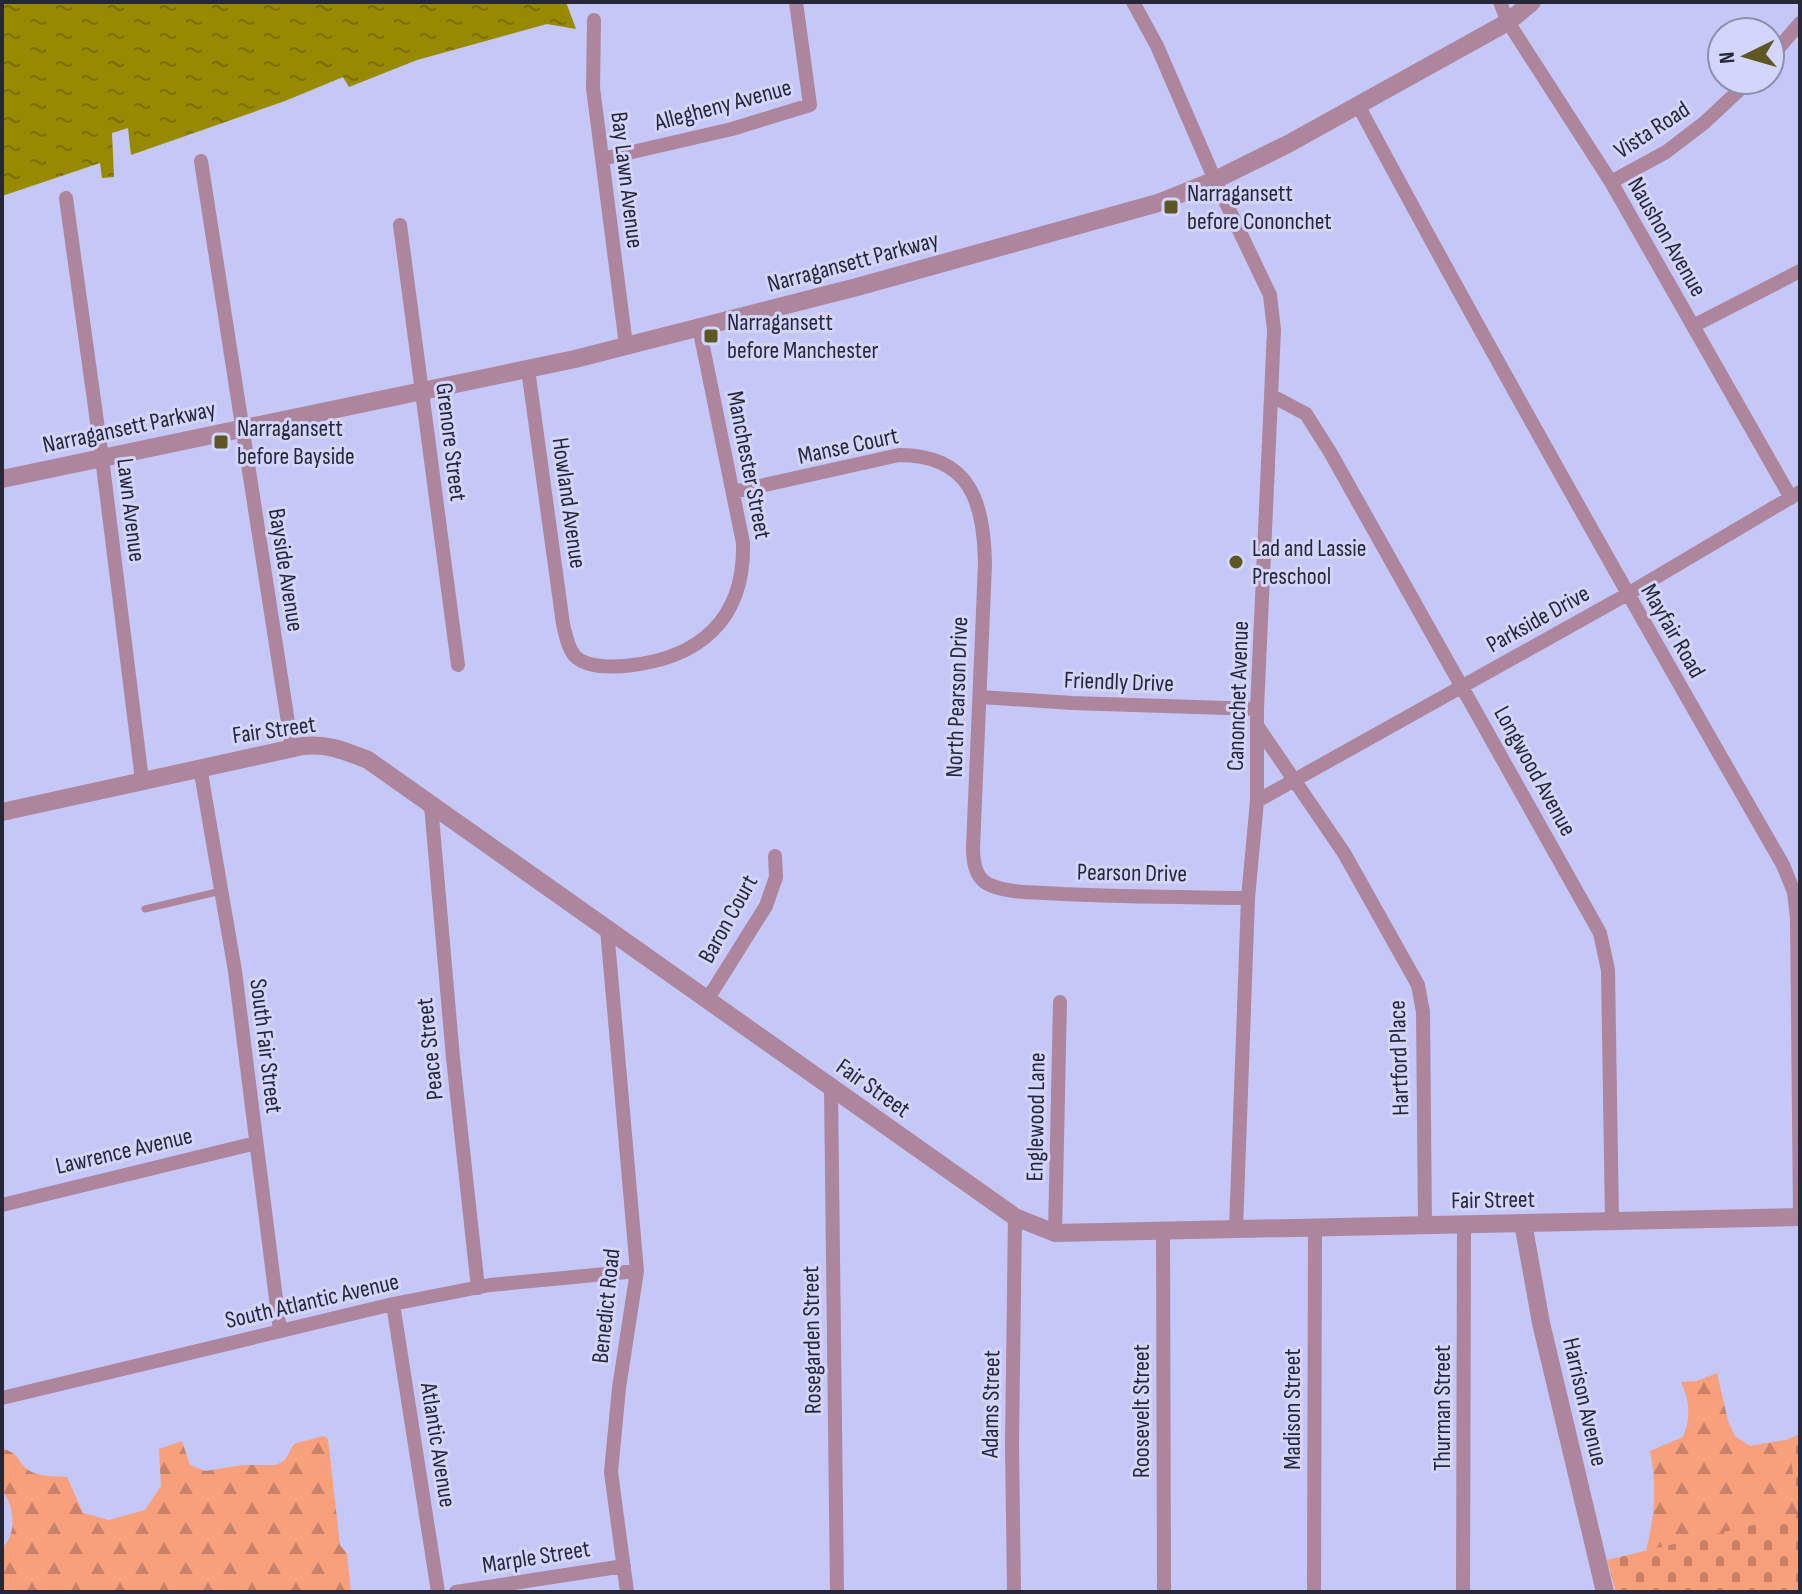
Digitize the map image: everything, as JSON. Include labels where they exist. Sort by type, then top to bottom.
[{"type":"street","name":"Allegheny Avenue","points":[[602,159],[732,129],[810,105],[796,2]]},
{"type":"street","name":"Canonchet Avenue","points":[[1133,2],[1157,46],[1215,180],[1270,295],[1274,330],[1257,709],[1257,801],[1248,898],[1236,1229]]},
{"type":"street","name":"Naushon Avenue","points":[[1500,2],[1508,22],[1611,182],[1795,495]]},
{"type":"street","name":"Narragansett Parkway","points":[[2,479],[528,369],[857,287],[1129,211],[1215,180],[1288,144],[1508,22],[1532,2]]},
{"type":"street","name":"Bay Lawn Avenue","points":[[594,20],[593,88],[626,345]]},
{"type":"street","points":[[1786,39],[1800,23]]},
{"type":"street","name":"Vista Road","points":[[1611,182],[1666,152],[1733,96]]},
{"type":"street","name":"Mayfair Road","points":[[1358,105],[1498,367],[1783,865],[1794,892],[1797,918],[1800,1217]]},
{"type":"street","name":"Bayside Avenue","points":[[201,161],[292,748]]},
{"type":"street","name":"Lawn Avenue","points":[[66,198],[142,780]]},
{"type":"street","name":"Grenore Street","points":[[400,225],[458,665]]},
{"type":"street","points":[[1693,326],[1800,271]]},
{"type":"street","name":"Manchester Street","points":[[568,642],[576,657],[590,664],[611,667],[643,664],[677,655],[700,643],[724,619],[738,592],[744,568],[743,543],[699,327]]},
{"type":"street","name":"Howland Avenue","points":[[528,369],[568,642]]},
{"type":"street","name":"Longwood Avenue","points":[[1272,396],[1306,414],[1463,686],[1600,933],[1608,970],[1612,1221]]},
{"type":"street","name":"Manse Court","points":[[733,492],[899,455],[920,455],[935,460],[966,481]]},
{"type":"street","name":"North Pearson Drive","points":[[966,481],[973,491],[983,522],[985,564],[973,861],[978,876],[988,884],[1016,890]]},
{"type":"street","name":"Parkside Drive","points":[[1294,781],[1626,595],[1795,495]]},
{"type":"street","name":"Friendly Drive","points":[[980,697],[1257,709]]},
{"type":"street","name":"Hartford Place","points":[[1258,726],[1344,853],[1418,985],[1423,1012],[1425,1225]]},
{"type":"street","name":"Fair Street","points":[[2,812],[292,748],[322,744],[343,750],[368,760],[1015,1217],[1055,1233],[1800,1217]]},
{"type":"street","name":"South Fair Street","points":[[200,767],[235,971],[280,1331]]},
{"type":"street","points":[[1257,801],[1294,781]]},
{"type":"street","name":"Peace Street","points":[[431,805],[451,1044],[478,1288]]},
{"type":"street","name":"Baron Court","points":[[707,1000],[766,906],[776,877],[775,856]]},
{"type":"street","name":"Pearson Drive","points":[[1016,890],[1118,896],[1248,898]]},
{"type":"street","name":"Benedict Road","points":[[607,929],[637,1271],[619,1388],[611,1472],[627,1592]]},
{"type":"street","name":"Englewood Lane","points":[[1055,1233],[1060,1002]]},
{"type":"street","name":"Rosegarden Street","points":[[831,1088],[837,1592]]},
{"type":"street","name":"Lawrence Avenue","points":[[2,1205],[256,1143]]},
{"type":"street","name":"Adams Street","points":[[1014,1592],[1015,1217]]},
{"type":"street","name":"Harrison Avenue","points":[[1523,1223],[1541,1323],[1605,1592]]},
{"type":"street","name":"Thurman Street","points":[[1463,1592],[1464,1225]]},
{"type":"street","name":"Madison Street","points":[[1314,1592],[1315,1227]]},
{"type":"street","name":"Roosevelt Street","points":[[1163,1231],[1164,1592]]},
{"type":"street","name":"South Atlantic Avenue","points":[[2,1396],[393,1304],[478,1288],[637,1271]]},
{"type":"street","name":"Atlantic Avenue","points":[[393,1304],[438,1592]]},
{"type":"street","name":"Marple Street","points":[[456,1592],[624,1566]]},
{"type":"lane","points":[[145,909],[221,891]]},
{"type":"green space","points":[[1717,1373],[1728,1421],[1735,1436],[1750,1446],[1796,1438],[1800,1451],[1800,1528],[1671,1549],[1646,1550],[1654,1501],[1650,1451],[1683,1437],[1688,1410],[1681,1382],[1697,1381]]},
{"type":"green space","points":[[1800,1434],[1800,1592],[1616,1592],[1607,1560],[1799,1514],[1788,1439]]},
{"type":"green space","points":[[323,1436],[328,1439],[340,1545],[347,1554],[351,1592],[2,1592],[2,1548],[12,1527],[9,1503],[2,1490],[4,1449],[13,1453],[32,1472],[67,1477],[83,1513],[109,1520],[145,1510],[161,1486],[159,1449],[182,1441],[190,1465],[205,1471],[243,1465],[276,1465],[285,1460],[294,1444]]},
{"type":"water","points":[[2,2],[566,2],[576,29],[547,24],[417,60],[349,87],[343,77],[285,101],[131,155],[128,128],[112,133],[114,177],[102,178],[100,163],[2,196]]},
{"type":"place","name":"Narragansett before Cononchet","points":[[1171,207]]},
{"type":"place","name":"Narragansett before Manchester","points":[[711,336]]},
{"type":"place","name":"Narragansett before Bayside","points":[[221,442]]},
{"type":"place","name":"Lad and Lassie Preschool","points":[[1236,562]]}]
